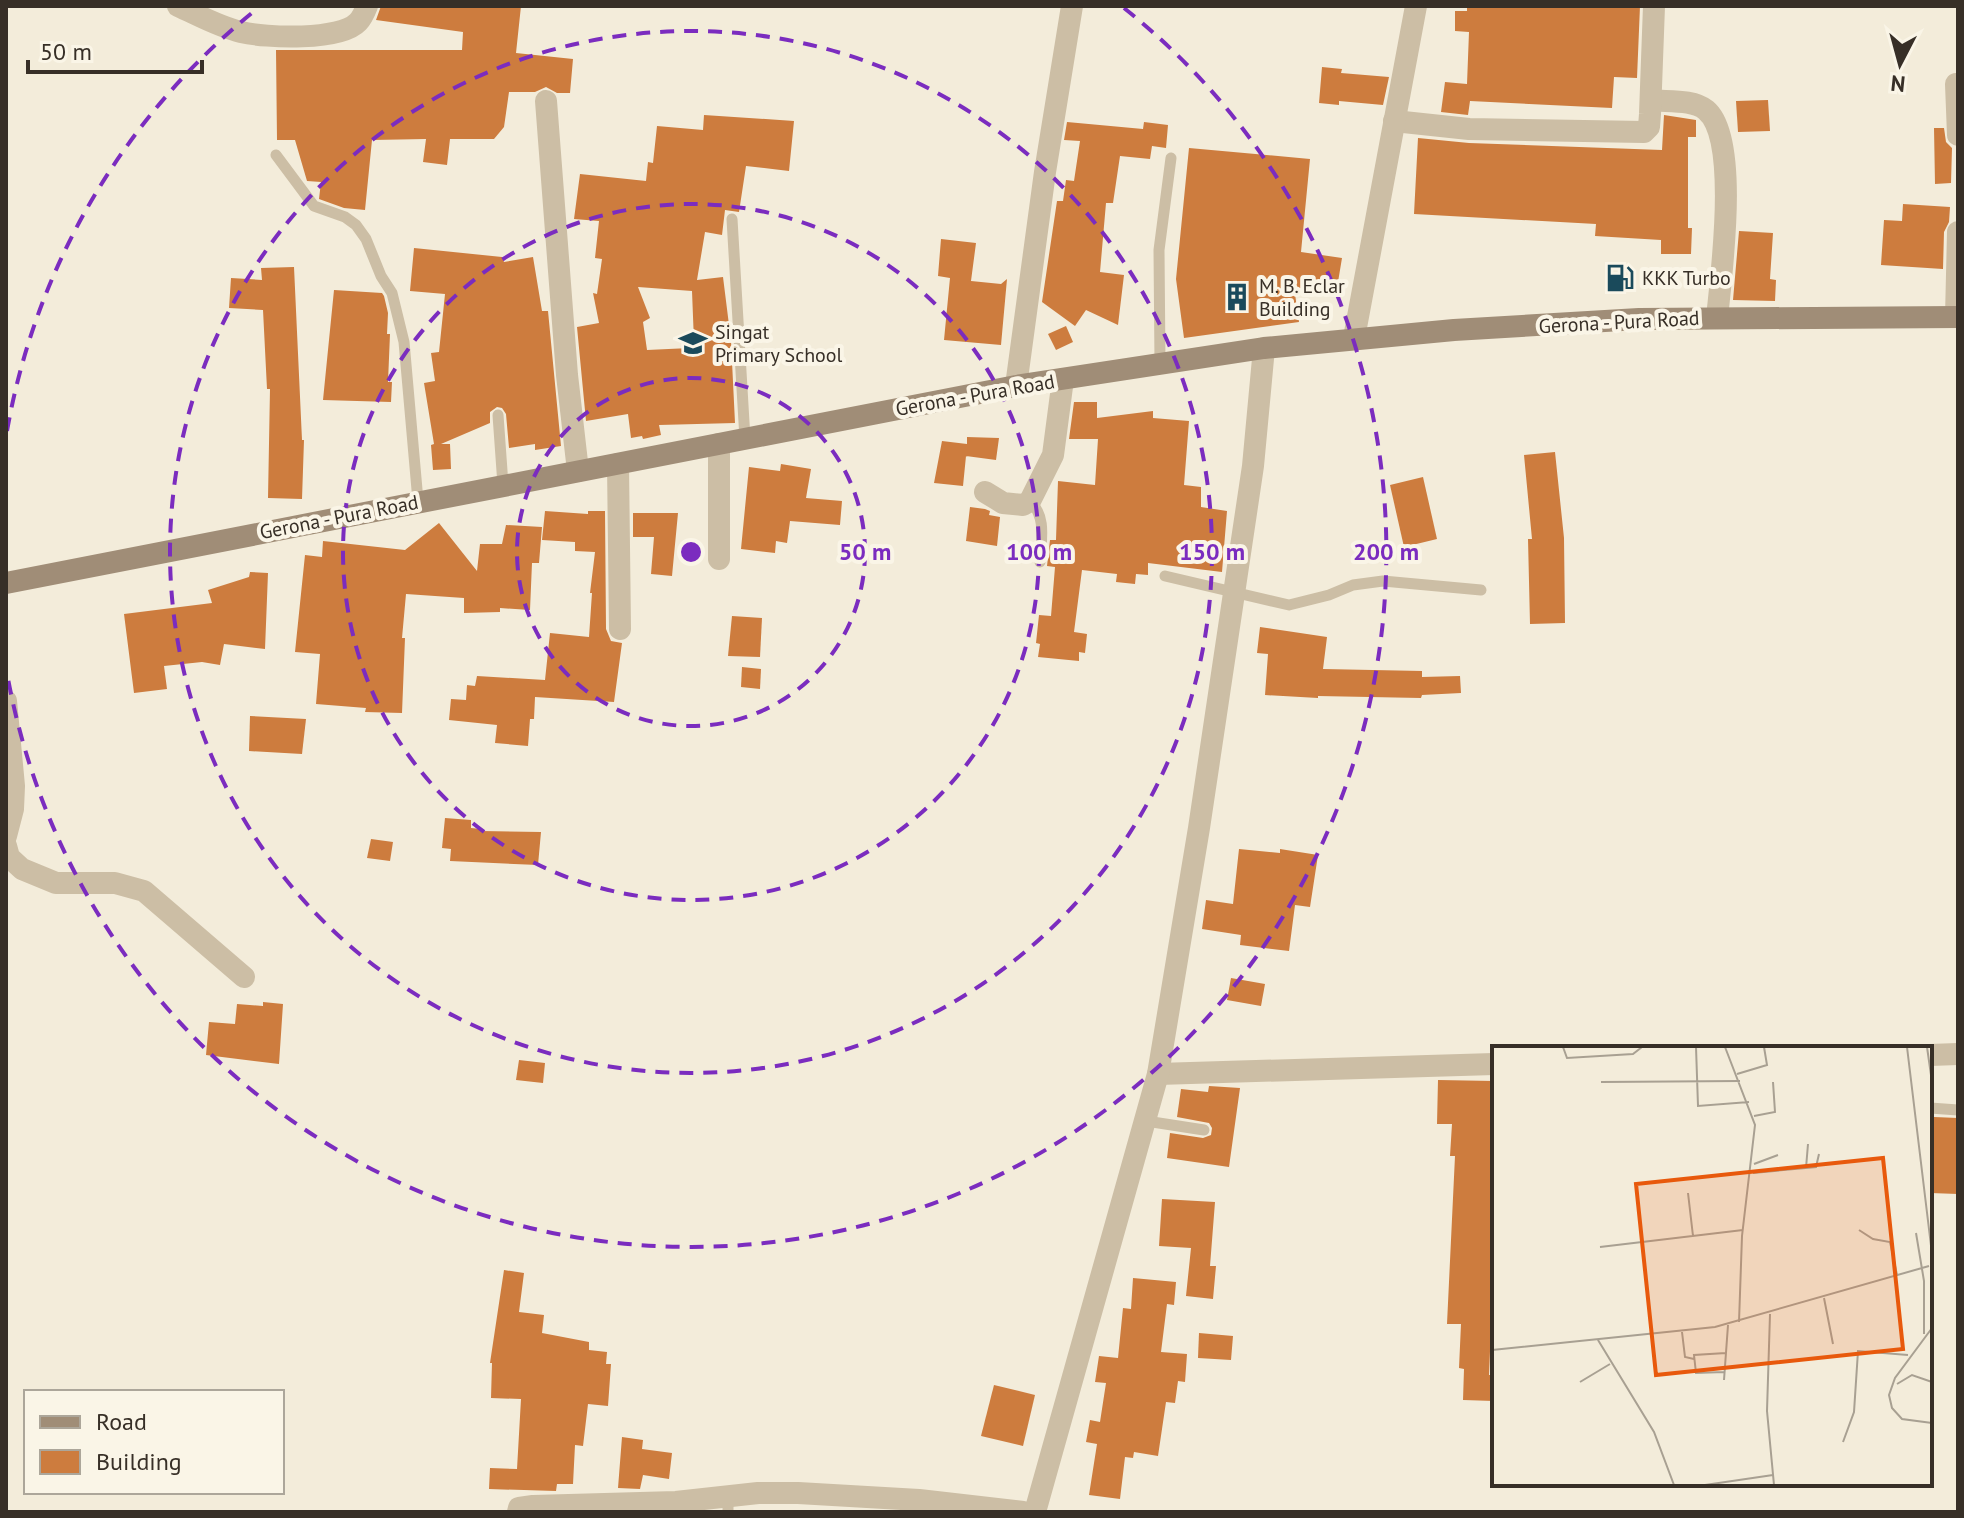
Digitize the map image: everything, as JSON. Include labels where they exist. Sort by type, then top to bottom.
[{"type":"main road","name":"Gerona - Pura Road","points":[[6,583],[1016,386],[1160,362],[1354,338],[1639,319],[1957,317]]},
{"type":"street","points":[[178,6],[242,32],[271,35],[324,34],[345,30],[357,24],[367,6]]},
{"type":"street","points":[[1016,386],[1045,172],[1072,6]]},
{"type":"street","points":[[1354,338],[1416,6]]},
{"type":"street","points":[[1394,121],[1469,129],[1644,132],[1649,127],[1654,6]]},
{"type":"street","points":[[1956,84],[1958,135]]},
{"type":"street","points":[[1651,100],[1699,105],[1716,124],[1724,160],[1726,201],[1717,318]]},
{"type":"street","points":[[546,101],[567,375],[578,471]]},
{"type":"street","points":[[1957,317],[1958,232]]},
{"type":"street","points":[[1035,1512],[1158,1074],[1253,466],[1264,348]]},
{"type":"street","points":[[985,492],[1003,503],[1023,505],[1030,501],[1053,455],[1063,379]]},
{"type":"street","points":[[719,444],[719,559]]},
{"type":"street","points":[[618,464],[620,629]]},
{"type":"street","points":[[6,701],[14,786],[13,809],[6,836]]},
{"type":"street","points":[[6,846],[9,857],[22,869],[56,883],[115,883],[144,891],[244,977]]},
{"type":"street","points":[[1932,1055],[1958,1054]]},
{"type":"street","points":[[1158,1074],[1492,1064]]},
{"type":"street","points":[[518,1512],[519,1508],[533,1506],[609,1508],[676,1502],[728,1504],[798,1493],[854,1495],[1023,1512]]},
{"type":"lane","points":[[276,155],[314,206],[345,217],[356,225],[392,293],[404,342],[418,501]]},
{"type":"lane","points":[[1160,362],[1159,250],[1171,158]]},
{"type":"lane","points":[[732,219],[745,439]]},
{"type":"lane","points":[[498,415],[503,485]]},
{"type":"lane","points":[[1030,501],[1042,518],[1040,562]]},
{"type":"lane","points":[[1165,576],[1289,605],[1353,585],[1383,581],[1481,590]]},
{"type":"lane","points":[[1932,1108],[1958,1110]]},
{"type":"lane","points":[[1146,1121],[1204,1130]]},
{"type":"building","points":[[381,6],[521,6],[516,53],[573,59],[570,93],[557,93],[546,87],[535,92],[509,92],[504,127],[494,139],[450,139],[447,165],[423,162],[426,139],[372,140],[365,210],[344,208],[319,199],[321,182],[307,181],[295,140],[277,140],[276,50],[462,50],[463,32],[376,20]]},
{"type":"building","points":[[1467,6],[1640,6],[1637,78],[1614,77],[1612,108],[1470,101],[1468,115],[1441,112],[1445,82],[1467,84],[1469,32],[1455,31],[1455,11],[1467,11]]},
{"type":"building","points":[[1322,67],[1342,69],[1341,73],[1389,77],[1383,105],[1339,101],[1339,105],[1319,103]]},
{"type":"building","points":[[1768,100],[1770,131],[1738,132],[1736,101]]},
{"type":"building","points":[[704,115],[794,121],[789,171],[746,166],[739,212],[725,210],[722,235],[705,232],[697,280],[723,277],[731,341],[735,423],[659,425],[661,435],[631,438],[628,414],[586,421],[577,327],[599,323],[593,293],[597,294],[602,259],[595,258],[599,221],[574,219],[580,174],[646,181],[648,162],[653,163],[657,126],[703,130]],"holes":[[[638,287],[692,291],[694,342],[690,342],[690,348],[647,350],[643,322],[650,318]]]},
{"type":"building","points":[[1664,115],[1696,120],[1696,137],[1688,137],[1691,254],[1661,254],[1661,240],[1595,236],[1596,224],[1414,214],[1418,138],[1469,143],[1662,150]]},
{"type":"building","points":[[1067,122],[1143,129],[1144,122],[1168,125],[1166,148],[1152,146],[1150,159],[1120,156],[1113,203],[1106,203],[1100,272],[1124,275],[1118,325],[1086,310],[1075,326],[1042,302],[1057,201],[1063,201],[1066,180],[1074,181],[1080,141],[1064,140]]},
{"type":"building","points":[[1934,128],[1944,128],[1946,142],[1952,148],[1951,183],[1935,184]]},
{"type":"building","points":[[1189,148],[1310,159],[1301,252],[1342,258],[1336,294],[1294,287],[1299,322],[1184,338],[1176,279]]},
{"type":"building","points":[[1903,204],[1950,207],[1949,222],[1944,232],[1943,269],[1881,265],[1884,220],[1902,221]]},
{"type":"building","points":[[1739,231],[1773,233],[1770,279],[1776,280],[1775,301],[1733,300]]},
{"type":"building","points":[[941,239],[976,243],[971,281],[1001,284],[1007,279],[1001,345],[944,340],[950,278],[938,276]]},
{"type":"building","points":[[414,248],[502,257],[504,262],[533,257],[542,311],[548,311],[561,446],[535,450],[535,444],[509,448],[506,414],[497,407],[490,412],[490,423],[441,444],[450,444],[451,469],[433,470],[431,445],[434,444],[424,383],[435,381],[431,353],[439,352],[445,294],[410,291]]},
{"type":"building","points":[[294,267],[304,440],[302,499],[268,498],[270,389],[267,389],[263,310],[229,308],[231,278],[262,280],[261,268]]},
{"type":"building","points":[[334,290],[382,293],[384,296],[388,313],[387,334],[390,334],[388,382],[392,382],[391,402],[323,400]]},
{"type":"building","points":[[1066,326],[1073,342],[1056,350],[1048,334]]},
{"type":"building","points":[[1074,402],[1097,402],[1097,418],[1153,411],[1153,418],[1189,421],[1184,485],[1201,487],[1201,507],[1227,511],[1222,572],[1148,563],[1148,575],[1136,574],[1135,584],[1116,582],[1117,574],[1082,570],[1074,632],[1087,634],[1085,653],[1079,652],[1079,661],[1038,657],[1040,644],[1036,643],[1039,615],[1051,616],[1055,567],[1047,566],[1050,540],[1056,540],[1058,481],[1095,485],[1098,439],[1069,439]]},
{"type":"building","points":[[967,437],[999,438],[996,460],[966,456],[963,486],[934,483],[942,441],[967,444]]},
{"type":"building","points":[[1555,452],[1564,538],[1565,623],[1530,624],[1528,539],[1532,539],[1524,455]]},
{"type":"building","points":[[781,464],[811,469],[806,498],[842,501],[840,525],[790,521],[787,543],[776,541],[775,553],[741,549],[749,467],[780,471]]},
{"type":"building","points":[[1423,477],[1437,539],[1404,547],[1390,485]]},
{"type":"building","points":[[970,507],[985,509],[990,511],[989,515],[1000,517],[997,546],[966,541]]},
{"type":"building","points":[[545,511],[588,514],[588,511],[605,511],[606,629],[611,641],[622,643],[614,702],[535,697],[528,746],[495,743],[497,725],[449,720],[451,699],[466,700],[467,685],[475,686],[477,676],[545,680],[550,633],[589,637],[595,552],[575,551],[575,542],[542,540]]},
{"type":"building","points":[[633,513],[678,513],[672,576],[651,574],[654,537],[633,537]]},
{"type":"building","points":[[439,523],[477,571],[480,544],[502,544],[506,525],[542,527],[539,563],[532,563],[530,610],[500,608],[500,612],[464,613],[464,598],[406,594],[402,638],[405,638],[402,713],[365,712],[366,708],[316,704],[320,654],[295,652],[305,555],[322,557],[323,541],[405,550]]},
{"type":"building","points":[[250,572],[268,573],[265,649],[224,644],[220,665],[202,662],[164,666],[167,689],[134,693],[124,614],[212,603],[208,590],[249,577]]},
{"type":"building","points":[[732,616],[762,618],[760,657],[728,656]]},
{"type":"building","points":[[1260,627],[1327,637],[1323,669],[1422,671],[1422,677],[1460,676],[1461,693],[1422,695],[1421,698],[1265,695],[1268,654],[1257,653]]},
{"type":"building","points":[[742,667],[761,669],[760,689],[741,687]]},
{"type":"building","points":[[250,716],[306,719],[302,754],[249,751]]},
{"type":"building","points":[[445,818],[471,820],[471,828],[481,831],[541,832],[538,865],[450,861],[451,849],[442,848]]},
{"type":"building","points":[[371,839],[393,842],[390,861],[367,858]]},
{"type":"building","points":[[1239,849],[1280,853],[1280,849],[1318,855],[1310,907],[1295,905],[1289,951],[1240,945],[1241,935],[1202,929],[1206,900],[1233,904]]},
{"type":"building","points":[[1231,978],[1265,984],[1261,1006],[1227,1000]]},
{"type":"building","points":[[263,1002],[283,1004],[279,1064],[206,1055],[209,1022],[235,1024],[237,1004],[263,1006]]},
{"type":"building","points":[[519,1060],[545,1063],[543,1083],[516,1080]]},
{"type":"building","points":[[1438,1080],[1492,1081],[1492,1328],[1489,1375],[1492,1375],[1492,1401],[1463,1400],[1464,1369],[1459,1368],[1461,1324],[1447,1324],[1455,1156],[1450,1156],[1452,1124],[1437,1124]]},
{"type":"building","points":[[1209,1086],[1240,1088],[1229,1167],[1167,1158],[1170,1133],[1203,1138],[1211,1135],[1209,1123],[1177,1117],[1181,1089],[1208,1092]]},
{"type":"building","points":[[1934,1117],[1958,1118],[1958,1194],[1932,1193]]},
{"type":"building","points":[[1162,1199],[1215,1202],[1210,1266],[1216,1266],[1213,1299],[1186,1296],[1191,1248],[1159,1246]]},
{"type":"building","points":[[504,1270],[524,1273],[519,1312],[544,1315],[542,1333],[589,1342],[589,1350],[607,1352],[606,1364],[611,1364],[608,1406],[588,1404],[583,1446],[575,1445],[573,1484],[557,1484],[556,1491],[489,1489],[490,1468],[517,1469],[521,1399],[491,1398],[490,1363]]},
{"type":"building","points":[[1133,1278],[1176,1282],[1174,1305],[1167,1304],[1161,1352],[1187,1354],[1185,1382],[1178,1381],[1175,1403],[1166,1402],[1158,1456],[1134,1452],[1133,1458],[1125,1457],[1120,1499],[1089,1495],[1097,1444],[1086,1442],[1090,1420],[1100,1422],[1106,1383],[1095,1382],[1099,1356],[1118,1358],[1123,1308],[1131,1309]]},
{"type":"building","points":[[1199,1333],[1233,1336],[1231,1360],[1198,1358]]},
{"type":"building","points":[[994,1385],[1035,1395],[1023,1446],[981,1436]]},
{"type":"building","points":[[622,1437],[643,1440],[642,1449],[672,1453],[669,1479],[643,1475],[640,1489],[618,1488]]},
{"type":"place","name":"KKK Turbo","points":[[1620,278]]},
{"type":"place","name":"M. B. Eclar Building","points":[[1237,297]]},
{"type":"place","name":"Singat Primary School","points":[[693,343]]}]
